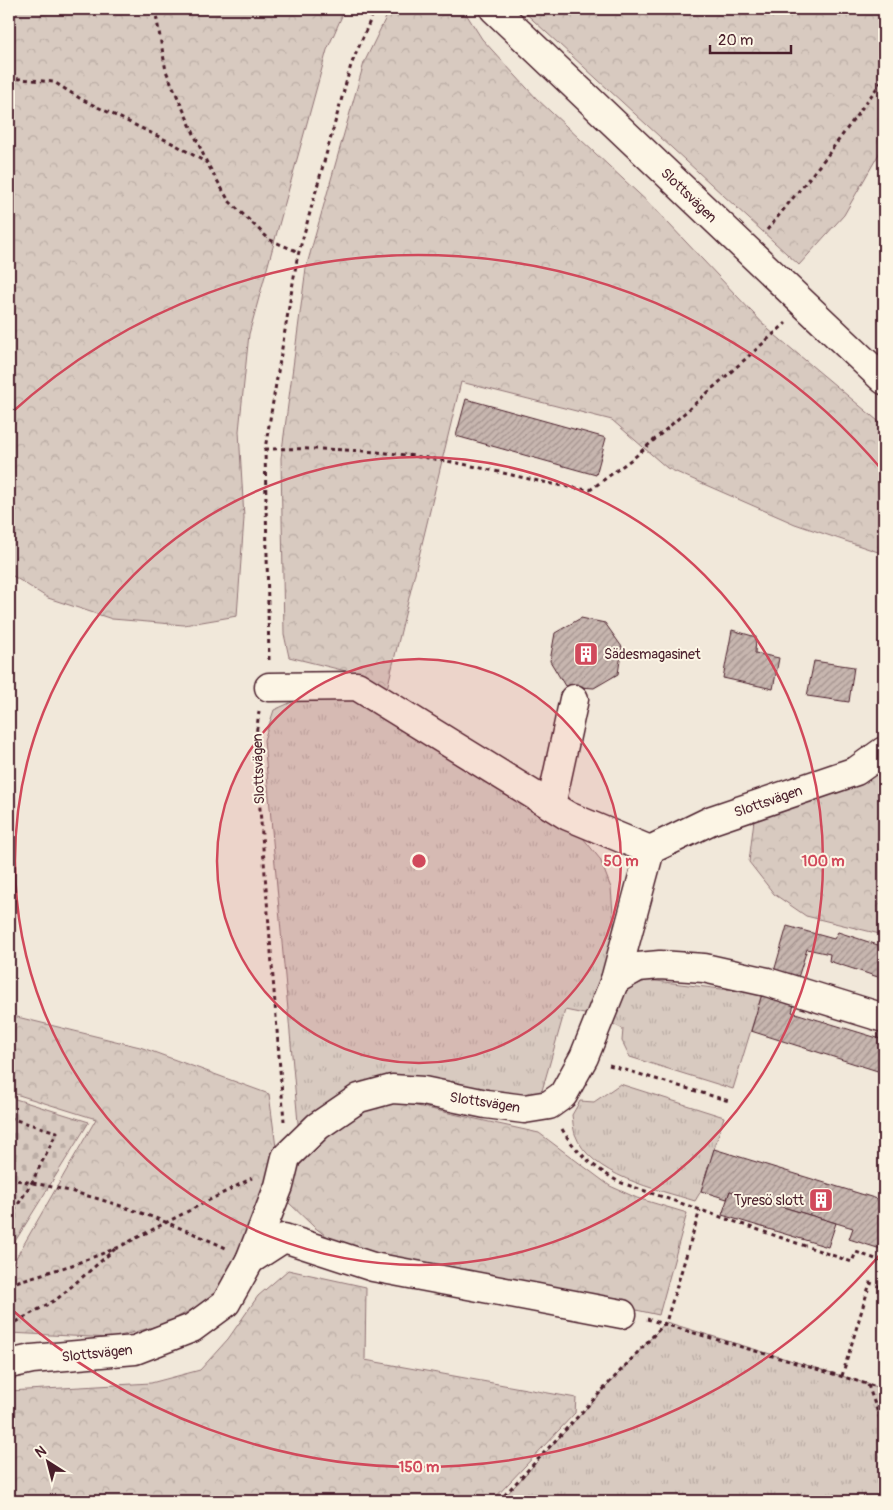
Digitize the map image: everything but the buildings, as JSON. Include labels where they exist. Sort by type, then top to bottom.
[{"type":"street","name":"Slottsvägen","points":[[494,9],[884,380]]},
{"type":"street","points":[[269,687],[357,686],[568,816],[650,850],[615,980],[584,1057],[563,1095],[549,1105]]},
{"type":"street","points":[[551,805],[574,699]]},
{"type":"street","name":"Slottsvägen","points":[[650,850],[712,820],[856,771],[884,751]]},
{"type":"street","points":[[615,980],[638,967],[660,965],[704,968],[767,982],[884,1018]]},
{"type":"street","name":"Slottsvägen","points":[[9,1364],[32,1359],[135,1350],[192,1328],[226,1303],[250,1260],[279,1186],[286,1157],[318,1126],[359,1098],[392,1089],[423,1091],[486,1104],[524,1109],[549,1105]]},
{"type":"street","points":[[250,1260],[284,1238],[374,1267],[622,1314]]},
{"type":"path","points":[[155,9],[166,70],[207,163],[229,201],[270,240],[299,252]]},
{"type":"path","points":[[269,687],[265,450],[299,252],[351,64],[375,9]]},
{"type":"path","points":[[9,78],[54,82],[81,99],[176,145],[207,163]]},
{"type":"path","points":[[745,249],[755,242],[778,218],[884,78]]},
{"type":"path","points":[[265,450],[317,448],[384,452],[442,460],[559,486],[590,490],[636,456],[704,398],[766,339],[807,307]]},
{"type":"path","name":"Slottsvägen","points":[[269,687],[259,709],[255,744],[286,1157]]},
{"type":"path","points":[[584,1057],[729,1101]]},
{"type":"path","points":[[549,1105],[570,1143],[594,1168],[619,1182],[852,1262],[856,1252],[884,1262]]},
{"type":"path","points":[[9,1118],[58,1132],[32,1182],[9,1219]]},
{"type":"path","points":[[9,1284],[72,1266],[117,1248],[239,1186],[286,1157]]},
{"type":"path","points":[[9,1179],[50,1185],[169,1222],[250,1260]]},
{"type":"path","points":[[499,1501],[666,1322],[700,1210]]},
{"type":"path","points":[[9,1326],[57,1299],[117,1248]]},
{"type":"path","points":[[842,1376],[870,1283],[884,1288]]},
{"type":"path","points":[[622,1314],[666,1322],[884,1389]]},
{"type":"path","points":[[868,1384],[884,1430]]},
{"type":"green space","points":[[9,9],[345,9],[327,50],[249,334],[239,431],[244,518],[237,616],[184,625],[112,619],[48,598],[13,576],[9,580]]},
{"type":"green space","points":[[390,9],[463,9],[482,39],[537,99],[652,206],[769,330],[884,426],[884,554],[795,524],[667,468],[612,420],[461,382],[386,693],[358,674],[289,657],[284,634],[281,458],[306,268],[364,63]]},
{"type":"green space","points":[[521,9],[884,9],[884,145],[844,215],[799,265]]},
{"type":"green space","points":[[301,698],[358,698],[579,833],[600,859],[611,888],[615,938],[589,1015],[565,1010],[539,1101],[423,1087],[299,1134],[264,740],[274,710]]},
{"type":"green space","points":[[884,766],[884,935],[806,916],[774,894],[749,862],[754,820],[830,795]]},
{"type":"green space","points":[[648,980],[762,994],[733,1089],[630,1057],[622,1041],[623,1029],[613,1024],[611,1014],[626,989]]},
{"type":"green space","points":[[9,1015],[140,1047],[269,1094],[277,1155],[246,1251],[211,1299],[165,1324],[112,1338],[9,1333],[9,1270],[96,1119],[9,1092]]},
{"type":"green space","points":[[620,1084],[724,1117],[701,1191],[695,1201],[626,1179],[595,1160],[583,1148],[575,1134],[572,1115],[580,1101],[594,1102]]},
{"type":"green space","points":[[9,1097],[89,1122],[9,1251]]},
{"type":"green space","points":[[399,1102],[539,1133],[610,1186],[637,1198],[687,1213],[659,1315],[339,1245],[314,1227],[287,1201],[294,1174],[310,1148],[359,1111]]},
{"type":"green space","points":[[288,1270],[366,1287],[365,1360],[576,1398],[575,1413],[492,1501],[9,1501],[9,1391],[151,1383],[200,1370],[228,1339],[258,1296]]},
{"type":"green space","points":[[666,1322],[884,1389],[884,1501],[501,1501]]},
{"type":"place","name":"Sädesmagasinet","points":[[586,654]]},
{"type":"place","name":"Tyresö slott","points":[[821,1200]]}]
